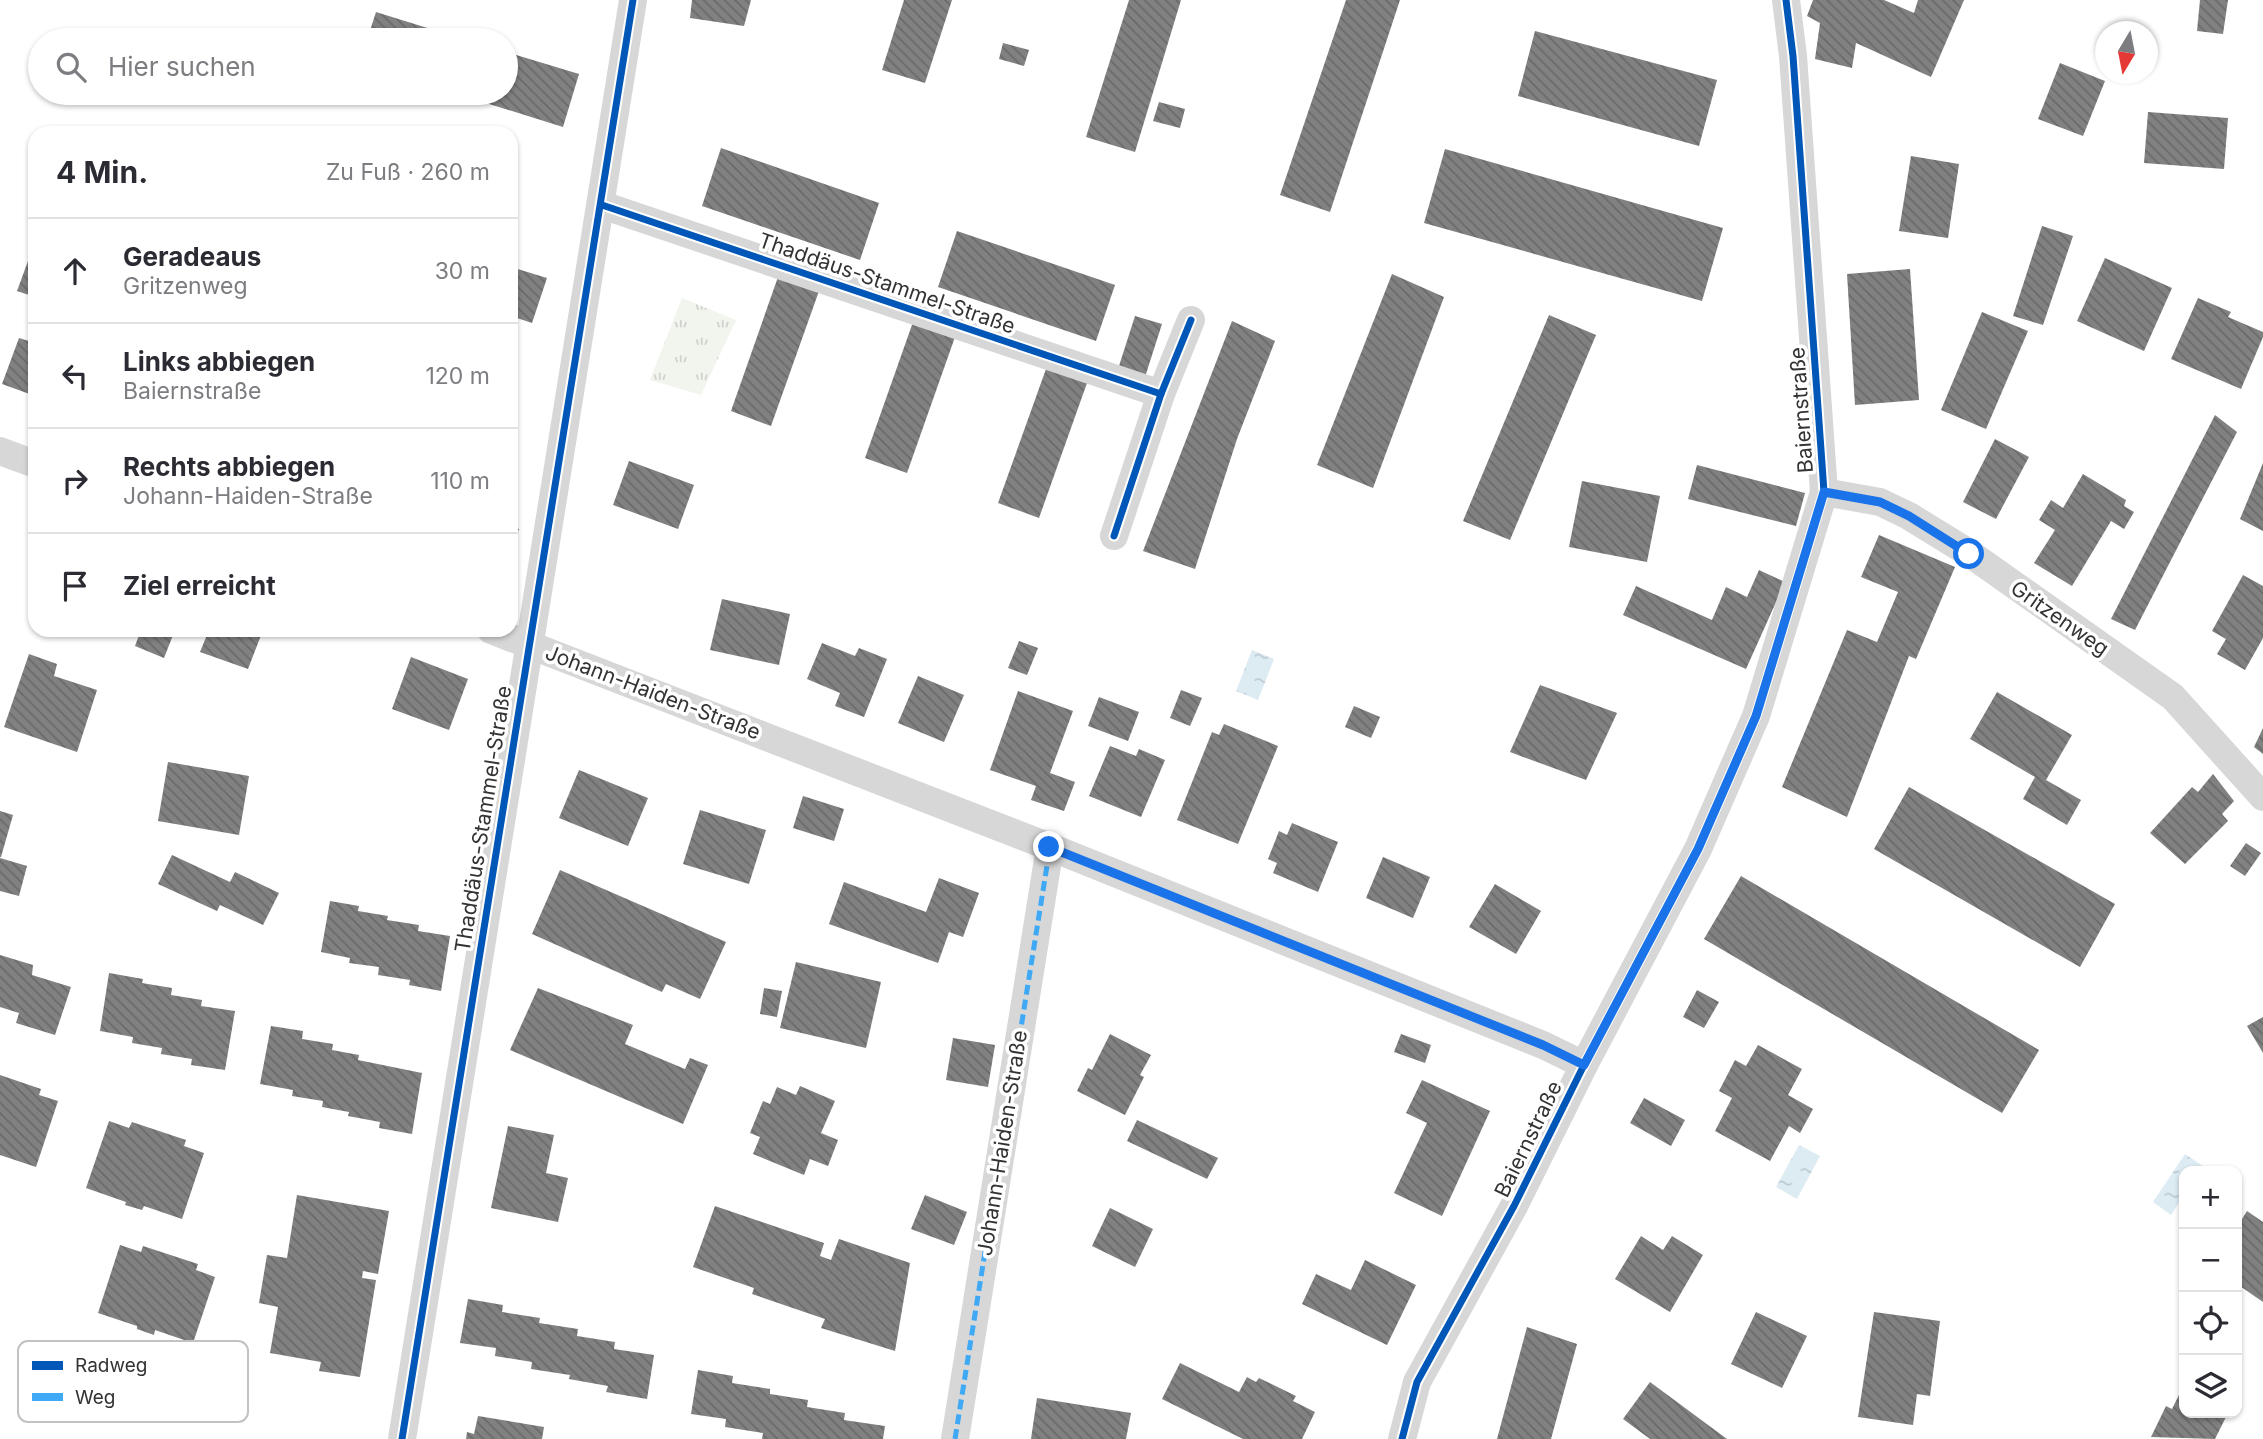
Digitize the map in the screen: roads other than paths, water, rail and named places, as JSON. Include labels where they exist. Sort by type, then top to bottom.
[{"type":"street","name":"Thaddäus-Stammel-Straße","points":[[402,1439],[633,0]]},
{"type":"street","name":"Baiernstraße","points":[[1402,1439],[1417,1382],[1514,1206],[1584,1065],[1698,849],[1756,716],[1824,492],[1793,56],[1786,0]]},
{"type":"street","name":"Thaddäus-Stammel-Straße","points":[[602,205],[1161,394]]},
{"type":"street","points":[[1114,536],[1161,394],[1191,320]]},
{"type":"street","points":[[0,451],[28,461]]},
{"type":"street","name":"Gritzenweg","points":[[1824,492],[1880,502],[1909,516],[1980,561],[2173,697],[2263,797]]},
{"type":"street","name":"Johann-Haiden-Straße","points":[[510,637],[1049,847],[1543,1045],[1584,1065]]},
{"type":"street","name":"Johann-Haiden-Straße","points":[[955,1439],[1049,847]]},
{"type":"water","points":[[1252,650],[1274,659],[1258,700],[1236,691]]},
{"type":"water","points":[[1799,1145],[1820,1156],[1797,1199],[1776,1187]]},
{"type":"water","points":[[2185,1154],[2203,1166],[2179,1166],[2179,1203],[2171,1215],[2153,1202]]}]
